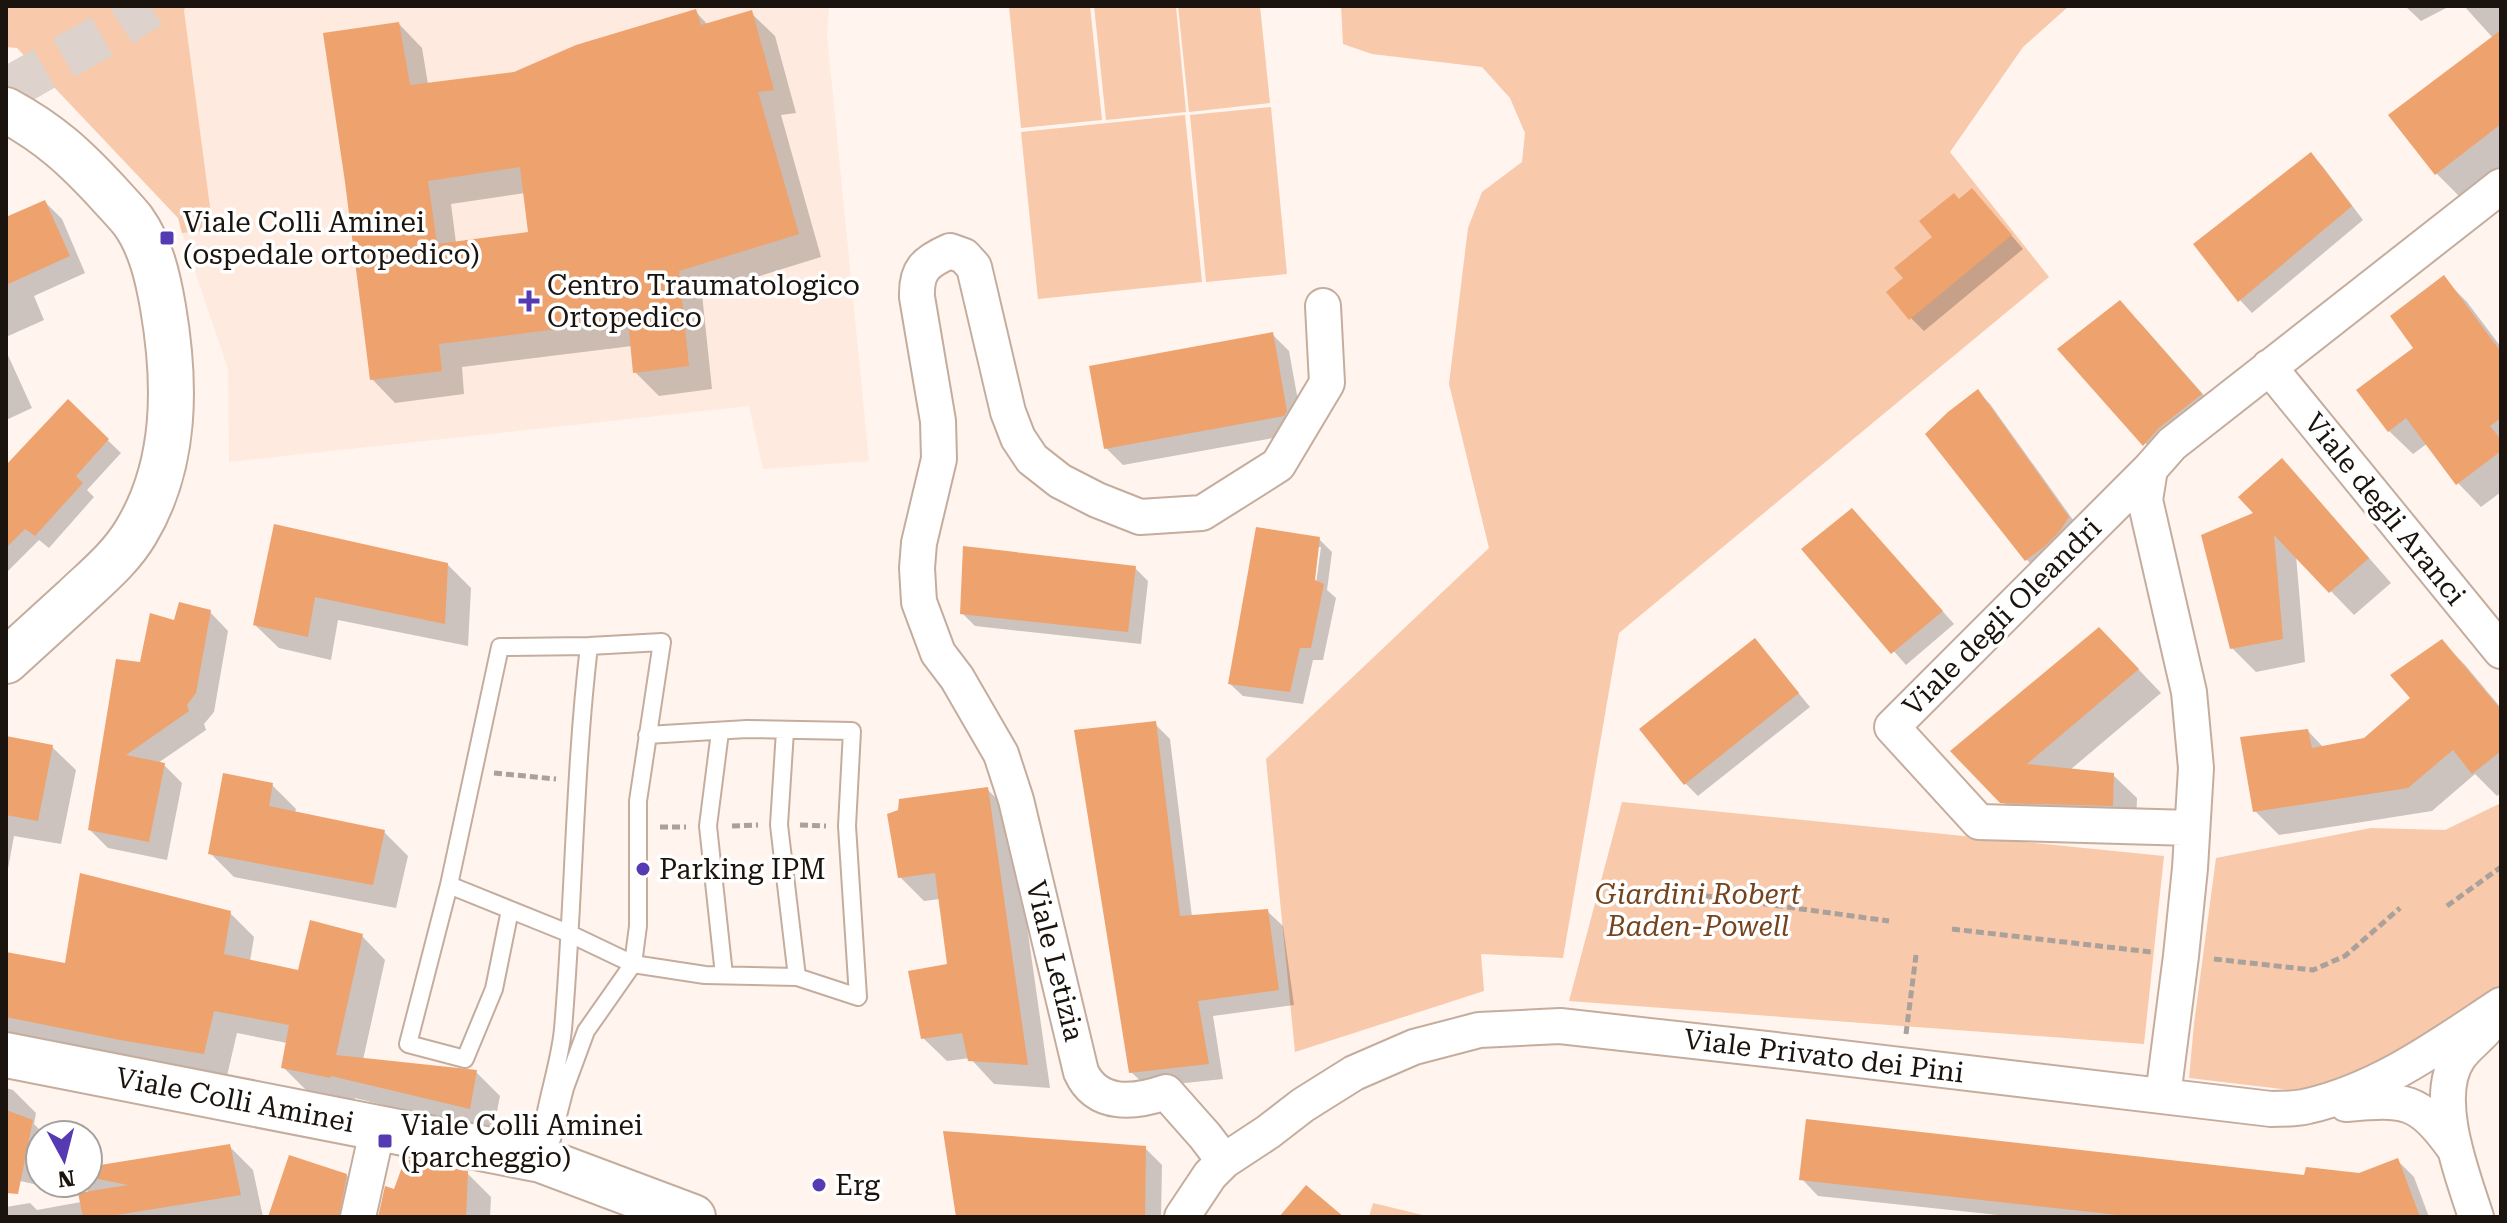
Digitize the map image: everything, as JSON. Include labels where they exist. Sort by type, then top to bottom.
[{"type":"main road","points":[[6,110],[40,128],[76,158],[134,222],[148,250],[159,285],[171,359],[172,407],[166,453],[158,481],[136,532],[114,562],[6,661]]},
{"type":"main road","name":"Viale Colli Aminei","points":[[6,1055],[541,1160],[693,1217]]},
{"type":"street","name":"Viale degli Oleandri","points":[[2192,828],[1979,822],[1892,727],[2172,444],[2501,186]]},
{"type":"street","name":"Viale Letizia","points":[[1224,1161],[1166,1092],[1147,1099],[1128,1100],[1095,1093],[1081,1072],[1016,800],[1001,754],[957,678],[938,653],[919,602],[919,543],[939,459],[938,421],[917,297],[917,278],[931,259],[950,251],[964,256],[974,267],[1008,412],[1018,438],[1032,459],[1060,481],[1140,517],[1202,513],[1278,465],[1327,383],[1323,306]]},
{"type":"street","name":"Viale degli Aranci","points":[[2269,367],[2501,651]]},
{"type":"street","points":[[2150,469],[2145,500],[2189,692],[2196,768],[2183,941],[2163,1096]]},
{"type":"street","name":"Viale Privato dei Pini","points":[[1182,1217],[1210,1175],[1224,1161],[1303,1105],[1354,1073],[1414,1047],[1479,1030],[1560,1026],[2271,1109],[2306,1107],[2380,1081],[2434,1050],[2501,1005]]},
{"type":"street","points":[[2476,1217],[2455,1149],[2449,1084],[2458,1058],[2501,1011]]},
{"type":"street","points":[[2306,1107],[2380,1101],[2411,1105],[2427,1114],[2455,1149]]},
{"type":"street","points":[[358,1217],[374,1145]]},
{"type":"lane","points":[[510,910],[494,989],[465,1059],[408,1044],[449,885],[500,647],[662,642],[638,801],[638,926],[633,964],[586,1031],[565,1088],[552,1139],[541,1160]]},
{"type":"lane","points":[[541,1160],[541,1135],[563,1031],[581,715],[589,646]]},
{"type":"lane","points":[[449,885],[568,933],[633,964],[705,975],[797,977],[858,997],[847,826],[852,731],[747,729],[647,735]]},
{"type":"lane","points":[[785,731],[779,825],[797,977]]},
{"type":"lane","points":[[720,732],[708,826],[724,975]]},
{"type":"path","points":[[638,827],[847,826]]},
{"type":"path","points":[[2447,906],[2501,867]]},
{"type":"path","points":[[1692,894],[1889,921]]},
{"type":"path","points":[[2205,958],[2313,970],[2345,956],[2400,908]]},
{"type":"path","points":[[1952,929],[2160,953]]},
{"type":"path","points":[[1906,1039],[1916,955]]},
{"type":"shaded area","name":"Centro Traumatologico Ortopedico","points":[[186,6],[829,6],[827,35],[869,461],[763,469],[749,406],[229,462],[228,369],[182,233],[212,230],[184,10]]},
{"type":"green space","points":[[6,6],[186,6],[184,10],[213,230],[182,233],[178,218],[17,48],[6,47]]},
{"type":"green space","points":[[1009,6],[1090,6],[1102,120],[1021,128]]},
{"type":"green space","points":[[1094,6],[1176,6],[1186,112],[1106,120]]},
{"type":"green space","points":[[1178,6],[1260,6],[1270,103],[1189,112]]},
{"type":"green space","points":[[1341,6],[2069,6],[2023,47],[1950,152],[2049,277],[1619,633],[1563,958],[1481,954],[1484,991],[1295,1052],[1266,759],[1489,548],[1449,384],[1468,228],[1482,192],[1522,162],[1525,133],[1510,98],[1482,67],[1372,54],[1343,44]]},
{"type":"green space","points":[[1271,107],[1287,274],[1206,282],[1190,115]]},
{"type":"green space","points":[[1185,115],[1202,282],[1038,299],[1021,132]]},
{"type":"green space","name":"Giardini Robert Baden-Powell","points":[[1622,802],[2164,856],[2144,1044],[1569,1001]]},
{"type":"green space","points":[[2501,803],[2501,993],[2395,1062],[2299,1091],[2189,1078],[2216,858],[2371,828],[2445,830]]},
{"type":"green space","points":[[1373,1203],[1431,1217],[1369,1217]]},
{"type":"building","points":[[696,9],[701,25],[752,10],[774,90],[758,92],[799,234],[679,271],[689,366],[633,373],[628,320],[439,344],[442,371],[370,380],[323,33],[399,22],[410,85],[514,72],[576,45]],"holes":[[[520,167],[528,232],[437,244],[428,181]]]},
{"type":"building","points":[[2501,30],[2501,124],[2435,175],[2388,115]]},
{"type":"building","points":[[2311,152],[2352,206],[2238,302],[2193,244]]},
{"type":"building","points":[[1972,188],[2012,235],[1909,320],[1886,292],[1903,278],[1894,268],[1932,237],[1919,221],[1954,193],[1959,199]]},
{"type":"building","points":[[45,200],[70,256],[6,285],[6,217]]},
{"type":"building","points":[[2444,275],[2501,352],[2501,418],[2490,426],[2501,440],[2501,451],[2456,485],[2406,418],[2388,432],[2356,390],[2413,348],[2390,316]]},
{"type":"building","points":[[2120,300],[2202,394],[2159,428],[2143,446],[2057,349]]},
{"type":"building","points":[[1273,332],[1287,411],[1284,416],[1104,449],[1089,366]]},
{"type":"building","points":[[1978,389],[2069,517],[2044,547],[2025,561],[1925,434]]},
{"type":"building","points":[[68,399],[109,439],[76,476],[83,483],[35,536],[25,529],[6,548],[6,465]]},
{"type":"building","points":[[2282,458],[2369,558],[2329,593],[2274,535],[2283,639],[2230,649],[2201,535],[2253,513],[2238,497]]},
{"type":"building","points":[[1852,508],[1943,611],[1891,654],[1801,549]]},
{"type":"building","points":[[274,524],[448,563],[445,624],[315,597],[308,637],[253,625]]},
{"type":"building","points":[[1256,527],[1320,537],[1315,580],[1324,584],[1311,648],[1300,648],[1290,692],[1228,684]]},
{"type":"building","points":[[963,546],[1136,566],[1128,632],[960,614]]},
{"type":"building","points":[[179,602],[211,610],[196,693],[187,705],[189,711],[126,755],[165,763],[149,842],[88,830],[116,659],[140,662],[150,613],[174,620]]},
{"type":"building","points":[[2099,627],[2139,669],[2027,764],[2114,773],[2113,806],[2000,803],[1950,751]]},
{"type":"building","points":[[1755,638],[1799,693],[1684,785],[1639,729]]},
{"type":"building","points":[[2442,639],[2501,710],[2501,751],[2472,774],[2453,750],[2408,788],[2253,812],[2240,737],[2308,729],[2312,748],[2364,738],[2410,698],[2390,675]]},
{"type":"building","points":[[1156,721],[1180,916],[1268,909],[1279,990],[1198,1001],[1209,1064],[1129,1073],[1074,730]]},
{"type":"building","points":[[6,736],[53,745],[38,821],[6,815]]},
{"type":"building","points":[[223,773],[273,783],[269,806],[385,830],[373,885],[208,854]]},
{"type":"building","points":[[988,787],[1028,1065],[968,1061],[962,1033],[921,1039],[908,971],[947,964],[935,873],[898,878],[887,814],[898,810],[899,799]]},
{"type":"building","points":[[80,873],[231,911],[224,954],[298,970],[310,920],[363,934],[336,1055],[477,1070],[470,1109],[331,1076],[281,1068],[289,1025],[214,1011],[204,1054],[6,1017],[6,952],[65,963]]},
{"type":"building","points":[[6,1110],[30,1119],[24,1119],[24,1164],[18,1194],[6,1193]]},
{"type":"building","points":[[1806,1119],[2304,1175],[2306,1167],[2359,1173],[2398,1158],[2420,1217],[2136,1217],[1799,1180]]},
{"type":"building","points":[[943,1131],[1146,1146],[1145,1217],[956,1217]]},
{"type":"building","points":[[230,1144],[241,1195],[104,1217],[83,1217],[79,1199],[104,1199],[104,1189],[128,1185],[104,1180],[104,1164]]},
{"type":"building","points":[[289,1155],[347,1174],[339,1217],[268,1217]]},
{"type":"building","points":[[405,1159],[468,1171],[466,1217],[378,1217],[385,1186],[394,1189]]},
{"type":"building","points":[[1306,1185],[1344,1217],[1279,1217]]},
{"type":"tunnel","points":[[6,90],[150,6]]},
{"type":"place","name":"Viale Colli Aminei (ospedale ortopedico)","points":[[167,238]]},
{"type":"place","name":"Centro Traumatologico Ortopedico","points":[[529,301]]},
{"type":"place","name":"Parking IPM","points":[[643,869]]},
{"type":"place","name":"Viale Colli Aminei (parcheggio)","points":[[385,1141]]},
{"type":"place","name":"Erg","points":[[819,1185]]}]
